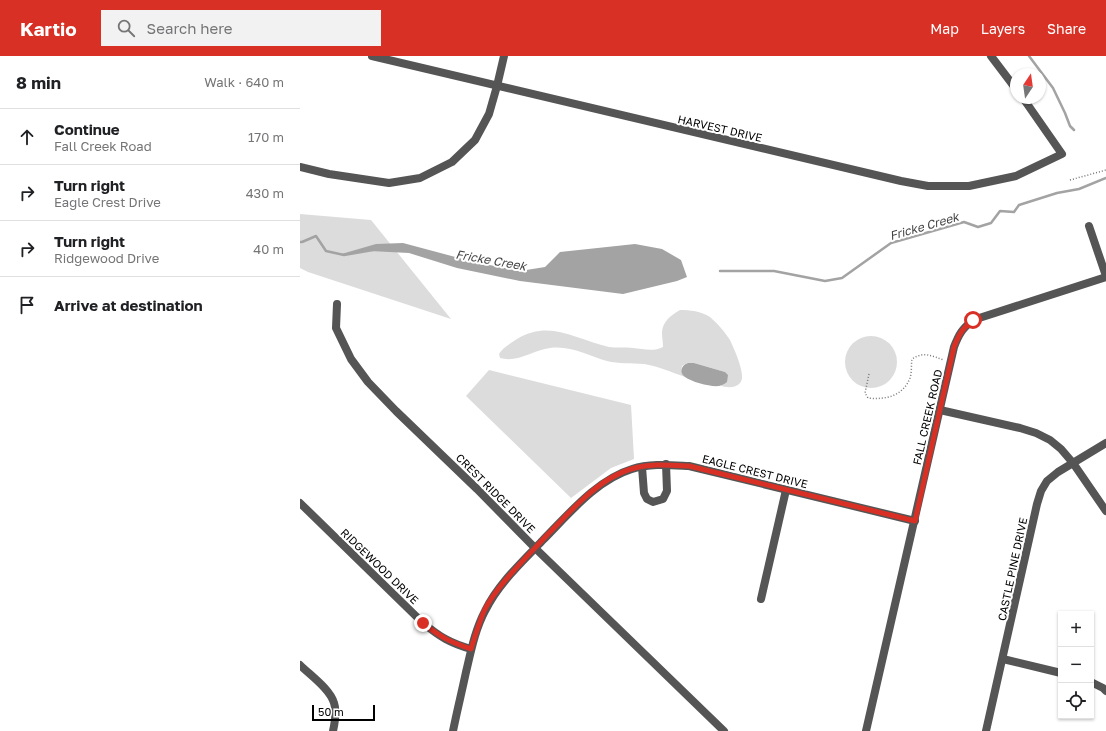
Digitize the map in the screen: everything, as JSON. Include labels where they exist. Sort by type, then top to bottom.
[{"type":"street","name":"HARVEST DRIVE","points":[[372,56],[901,181],[928,186],[969,186],[1016,176],[1062,154],[1027,104]]},
{"type":"street","points":[[300,167],[329,174],[389,182],[420,178],[452,162],[475,140],[489,114],[504,56]]},
{"type":"street","points":[[991,56],[1010,81]]},
{"type":"street","points":[[1089,226],[1106,276]]},
{"type":"street","name":"FALL CREEK ROAD","points":[[866,731],[954,347],[958,336],[965,326],[973,320],[1106,276]]},
{"type":"street","name":"CREST RIDGE DRIVE","points":[[337,304],[336,328],[351,359],[368,382],[535,548],[724,731]]},
{"type":"street","points":[[940,410],[1020,428],[1036,433],[1050,440],[1061,449],[1073,463],[1106,511]]},
{"type":"street","name":"CASTLE PINE DRIVE","points":[[986,731],[1041,491],[1047,481],[1058,472],[1106,443]]},
{"type":"street","points":[[642,467],[644,493],[647,499],[653,502],[663,499],[667,491],[666,464]]},
{"type":"street","name":"EAGLE CREST DRIVE","points":[[453,731],[471,649],[484,611],[496,592],[535,548],[591,493],[610,479],[631,469],[666,464],[689,466],[915,521]]},
{"type":"street","points":[[761,599],[786,490]]},
{"type":"street","name":"RIDGEWOOD DRIVE","points":[[300,503],[423,623],[443,638],[471,649]]},
{"type":"street","points":[[1003,659],[1058,672]]},
{"type":"street","points":[[300,665],[328,692],[334,702],[335,724],[333,731]]},
{"type":"street","points":[[1093,683],[1106,691]]},
{"type":"path","points":[[1070,180],[1106,170]]},
{"type":"path","points":[[869,374],[865,393],[868,398],[880,399],[897,394],[904,388],[910,377],[912,359],[919,354],[951,362]]},
{"type":"shaded area","points":[[300,214],[371,220],[451,319],[308,272],[300,268]]},
{"type":"shaded area","points":[[403,243],[474,262],[520,271],[545,267],[560,252],[635,244],[662,249],[681,260],[687,277],[677,281],[623,294],[520,281],[457,268],[409,253],[370,251],[338,255],[376,244]]},
{"type":"shaded area","points":[[680,310],[695,311],[707,315],[726,334],[730,340],[741,369],[742,380],[738,385],[730,387],[720,386],[724,384],[725,372],[694,363],[687,363],[682,366],[682,372],[685,377],[649,365],[612,362],[572,349],[557,347],[544,349],[519,358],[500,358],[499,354],[509,344],[529,333],[541,331],[563,333],[609,347],[648,350],[660,349],[663,347],[662,329],[665,322]]},
{"type":"shaded area","points":[[866,336],[876,336],[890,343],[897,357],[897,367],[890,381],[876,388],[866,388],[856,384],[849,377],[845,367],[845,357],[849,347],[856,340]]},
{"type":"shaded area","points":[[688,363],[694,363],[725,372],[728,375],[727,382],[720,386],[711,386],[692,381],[683,375],[681,371],[682,367]]},
{"type":"shaded area","points":[[489,370],[631,405],[634,459],[611,468],[571,498],[466,396]]},
{"type":"waterway","points":[[1029,56],[1053,88],[1070,126],[1074,130]]},
{"type":"waterway","name":"Fricke Creek","points":[[720,271],[774,271],[825,281],[842,278],[891,243],[964,222],[978,227],[991,223],[1000,211],[1014,212],[1019,205],[1057,193],[1079,189],[1106,178]]},
{"type":"waterway","name":"Fricke Creek","points":[[300,242],[316,236],[326,251],[344,255],[373,250]]},
{"type":"route","points":[[423,623],[438,635],[455,644],[471,649],[484,611],[496,592],[515,569],[591,493],[610,479],[631,469],[666,464],[689,466],[915,521],[954,347],[958,336],[965,326],[973,320]]}]
